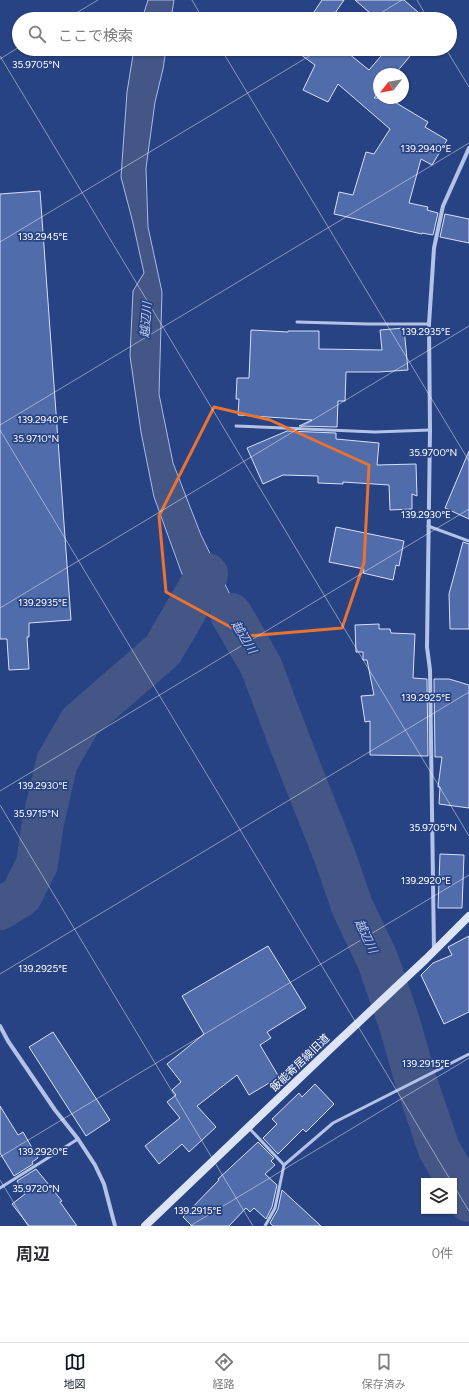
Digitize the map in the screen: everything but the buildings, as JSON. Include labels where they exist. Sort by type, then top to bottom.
[{"type":"street","points":[[434,952],[430,670],[427,646],[430,430],[429,324],[434,248],[443,206],[469,148]]},
{"type":"street","name":"飯能寄居線旧道","points":[[145,1226],[434,952],[469,916]]},
{"type":"street","points":[[0,1026],[8,1041],[55,1110],[78,1139],[95,1165],[104,1184],[115,1226]]},
{"type":"lane","points":[[297,322],[429,324]]},
{"type":"lane","points":[[236,426],[375,432],[430,430]]},
{"type":"lane","points":[[428,526],[469,541]]},
{"type":"lane","points":[[265,1226],[275,1208],[284,1164],[333,1123],[469,1054]]},
{"type":"lane","points":[[248,1128],[284,1164]]},
{"type":"lane","points":[[0,1188],[78,1139]]},
{"type":"highlighted area","points":[[214,407],[270,420],[369,465],[364,563],[342,628],[247,636],[166,592],[159,516]]},
{"type":"water","points":[[148,0],[174,0],[172,12],[144,12]]},
{"type":"water","points":[[133,56],[165,56],[155,102],[146,168],[148,227],[162,292],[159,394],[173,463],[201,535],[268,673],[182,574],[154,497],[141,432],[130,356],[133,291],[144,273],[121,177],[127,92]]},
{"type":"waterway","points":[[0,909],[21,896],[37,864],[43,822],[57,762],[80,722],[163,650],[207,574]]},
{"type":"waterway","name":"越辺川","points":[[231,614],[261,666],[334,854],[352,906],[378,961],[439,1149],[469,1201]]}]
